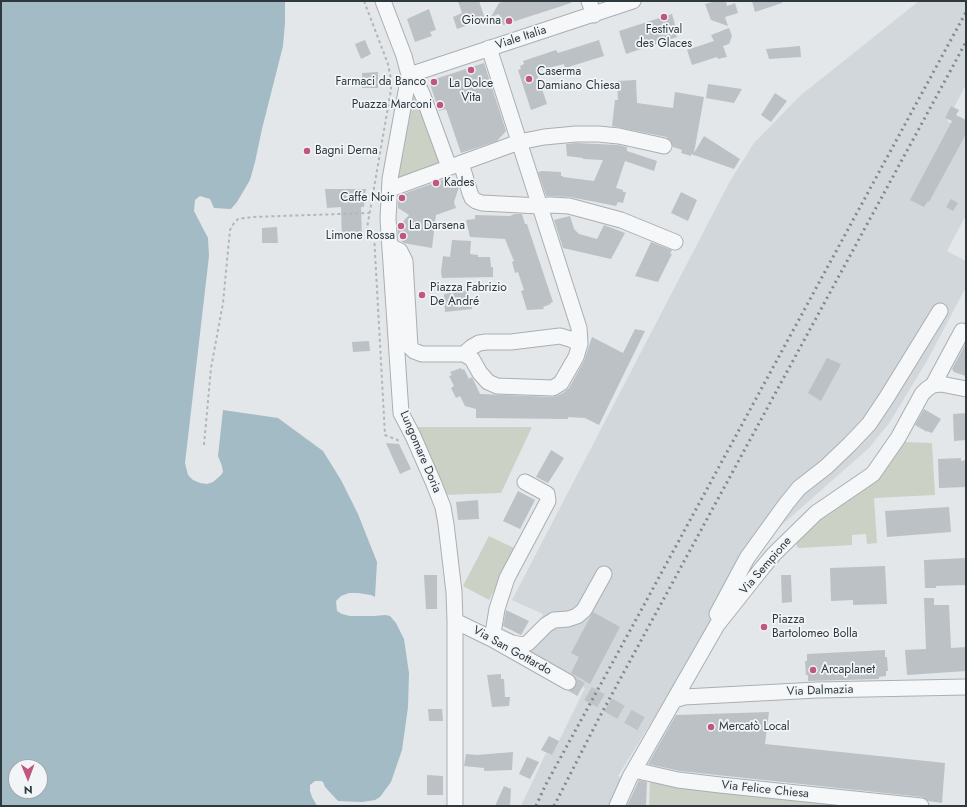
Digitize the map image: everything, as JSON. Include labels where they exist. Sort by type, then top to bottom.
[{"type":"street","points":[[383,1],[404,56],[409,78],[419,87],[472,198],[482,203],[569,206],[621,220],[675,242]]},
{"type":"street","name":"Viale Italia","points":[[409,78],[591,8],[633,1]]},
{"type":"street","points":[[390,246],[400,251],[405,261],[410,347],[414,351],[422,354],[464,354],[472,359],[480,373],[488,382],[497,386],[553,388],[561,383],[576,357],[580,344],[579,328],[489,48]]},
{"type":"street","name":"Lungomare Doria","points":[[409,78],[390,179],[388,219],[400,413],[434,484],[443,507],[446,524],[454,592],[455,621],[455,806]]},
{"type":"street","points":[[390,189],[519,142],[544,137],[576,134],[598,134],[619,136],[664,146]]},
{"type":"street","points":[[717,625],[717,615],[719,610],[747,558],[771,524],[799,488],[826,467],[869,424],[887,398],[940,311]]},
{"type":"street","name":"Via Sempione","points":[[617,806],[634,770],[650,729],[674,700],[717,625],[771,558],[816,513],[873,474],[898,438],[922,394],[933,385],[962,331]]},
{"type":"street","points":[[464,354],[479,343],[486,342],[511,342],[560,336],[580,344]]},
{"type":"street","points":[[933,385],[941,384],[966,389]]},
{"type":"street","points":[[525,482],[547,494],[548,501],[507,578],[497,609],[492,636],[523,645],[528,643],[546,625],[554,620],[568,619],[577,616],[584,610],[604,574]]},
{"type":"street","name":"Via San Gottardo","points":[[455,621],[492,636],[568,682]]},
{"type":"street","name":"Via Dalmazia","points":[[674,700],[684,697],[809,691],[966,687]]},
{"type":"street","name":"Via Felice Chiesa","points":[[634,770],[678,780],[921,806]]},
{"type":"path","points":[[204,445],[211,368],[223,303],[230,230],[234,223],[238,219],[369,213]]},
{"type":"shaded area","points":[[919,1],[966,1],[966,85],[947,120],[966,139],[966,215],[947,251],[966,261],[966,287],[928,359],[890,422],[869,448],[775,531],[756,554],[618,776],[624,780],[613,806],[521,806],[546,753],[552,755],[585,688],[525,655],[543,614],[512,600],[730,181],[754,143],[801,95]]},
{"type":"shaded area","points":[[417,95],[441,160],[439,164],[400,179],[397,176],[411,97]]},
{"type":"shaded area","points":[[415,427],[532,427],[501,493],[444,495]]},
{"type":"shaded area","points":[[903,442],[932,443],[935,495],[874,498],[877,543],[867,544],[866,534],[852,535],[852,545],[797,547],[796,540]]},
{"type":"shaded area","points":[[489,536],[516,549],[489,600],[463,586]]},
{"type":"shaded area","points":[[650,780],[837,801],[844,806],[649,806]]},
{"type":"water","points":[[1,1],[285,1],[283,46],[250,180],[231,209],[214,208],[210,199],[200,196],[195,200],[194,211],[208,238],[209,256],[185,463],[188,475],[193,480],[200,483],[207,484],[213,482],[221,475],[223,472],[218,456],[223,410],[278,418],[323,451],[341,480],[358,514],[377,562],[375,597],[358,593],[349,593],[341,596],[336,601],[337,611],[350,616],[390,616],[396,623],[404,639],[409,673],[408,707],[402,750],[391,782],[380,797],[375,800],[362,802],[338,801],[325,787],[323,782],[315,781],[310,785],[310,791],[317,806],[1,806]]},
{"type":"building","points":[[458,1],[479,1],[485,19],[457,29],[453,17],[462,13]]},
{"type":"building","points":[[505,1],[571,1],[571,3],[503,25],[499,14],[491,17],[499,3]]},
{"type":"building","points":[[716,1],[726,1],[727,6],[735,3],[738,13],[725,17],[728,26],[711,20],[705,4]]},
{"type":"building","points":[[752,1],[782,1],[782,3],[755,12]]},
{"type":"building","points":[[429,9],[436,30],[430,32],[432,36],[415,42],[407,19]]},
{"type":"building","points":[[672,14],[676,28],[674,29],[677,37],[626,54],[619,31]]},
{"type":"building","points":[[729,28],[732,36],[729,44],[723,46],[727,57],[718,59],[717,57],[692,65],[687,50],[714,41],[711,35]]},
{"type":"building","points":[[365,40],[371,54],[361,59],[355,44]]},
{"type":"building","points":[[599,40],[604,56],[565,68],[564,64],[536,71],[547,104],[531,110],[518,70],[521,69],[520,66],[524,64],[523,61],[556,50],[558,53]]},
{"type":"building","points":[[800,46],[801,57],[769,59],[766,49]]},
{"type":"building","points":[[484,63],[506,131],[497,141],[461,153],[446,109],[439,111],[429,81]]},
{"type":"building","points":[[378,72],[378,88],[362,88],[362,73]]},
{"type":"building","points":[[636,80],[637,103],[673,108],[675,92],[704,97],[694,153],[704,136],[740,159],[734,169],[691,154],[691,156],[681,153],[682,150],[673,147],[670,140],[666,137],[612,126],[615,100],[618,100],[617,81]]},
{"type":"building","points":[[708,84],[742,89],[734,103],[706,98]]},
{"type":"building","points":[[775,93],[787,101],[771,122],[761,115]]},
{"type":"building","points":[[951,106],[959,110],[956,115],[966,120],[966,134],[929,202],[928,201],[924,207],[910,200],[952,121],[945,118]]},
{"type":"building","points":[[566,144],[618,145],[627,147],[627,151],[657,161],[654,171],[625,161],[616,188],[626,192],[623,203],[618,202],[616,206],[570,197],[546,196],[538,172],[561,172],[561,176],[563,177],[594,181],[603,160],[583,159],[567,156]]},
{"type":"building","points":[[448,178],[457,181],[459,187],[454,202],[456,208],[436,215],[432,248],[403,243],[398,235],[398,227],[409,215],[398,208],[398,199],[400,195]]},
{"type":"building","points":[[325,189],[366,189],[364,207],[361,207],[362,239],[342,240],[341,207],[327,208]]},
{"type":"building","points":[[681,192],[697,200],[688,221],[671,213]]},
{"type":"building","points":[[951,199],[958,203],[953,211],[946,207]]},
{"type":"building","points":[[514,214],[522,214],[525,224],[527,224],[553,302],[543,307],[544,309],[527,310],[521,291],[524,290],[518,272],[515,273],[512,262],[514,261],[505,239],[470,237],[466,220],[475,219],[475,215],[510,216]]},
{"type":"building","points":[[570,216],[574,229],[579,234],[597,239],[604,225],[625,233],[611,259],[563,248],[554,220]]},
{"type":"building","points":[[277,227],[278,243],[262,243],[262,228]]},
{"type":"building","points":[[452,240],[471,241],[470,254],[478,255],[478,257],[490,257],[491,267],[493,267],[493,277],[442,278],[441,272],[443,256],[450,257]]},
{"type":"building","points":[[651,242],[672,250],[670,254],[672,254],[658,282],[635,276]]},
{"type":"building","points":[[469,290],[468,301],[471,301],[472,309],[445,312],[444,294]]},
{"type":"building","points":[[635,329],[645,331],[599,425],[585,418],[568,417],[568,419],[476,418],[476,409],[465,406],[460,396],[456,398],[451,388],[454,386],[449,376],[452,375],[450,372],[461,368],[462,370],[464,369],[469,379],[472,377],[480,394],[557,396],[569,388],[584,361],[592,337],[623,353]]},
{"type":"building","points":[[369,341],[370,351],[353,352],[352,342]]},
{"type":"building","points":[[966,343],[966,376],[954,372],[952,369]]},
{"type":"building","points":[[827,358],[841,364],[821,401],[808,393]]},
{"type":"building","points":[[924,409],[941,419],[932,433],[927,432],[915,425]]},
{"type":"building","points":[[966,413],[966,440],[954,441],[953,414]]},
{"type":"building","points":[[386,443],[399,444],[411,469],[400,474]]},
{"type":"building","points":[[551,450],[564,458],[548,483],[536,477]]},
{"type":"building","points":[[961,458],[961,461],[966,460],[966,487],[939,488],[938,459]]},
{"type":"building","points":[[518,491],[535,500],[520,529],[503,521]]},
{"type":"building","points":[[478,500],[479,519],[458,520],[456,502]]},
{"type":"building","points":[[949,507],[951,532],[887,537],[885,511]]},
{"type":"building","points":[[966,558],[966,585],[925,588],[924,560]]},
{"type":"building","points":[[885,566],[887,604],[853,605],[853,600],[831,601],[830,568]]},
{"type":"building","points":[[424,575],[437,575],[437,609],[426,609]]},
{"type":"building","points":[[781,575],[791,575],[792,602],[782,603]]},
{"type":"building","points":[[924,598],[934,598],[934,605],[949,605],[951,648],[966,647],[966,671],[907,675],[905,650],[926,649]]},
{"type":"building","points":[[506,610],[529,621],[521,635],[503,626]]},
{"type":"building","points":[[593,612],[620,627],[590,684],[571,673],[579,657],[571,653]]},
{"type":"building","points":[[885,650],[888,671],[886,671],[886,676],[879,677],[879,679],[808,681],[805,661],[807,661],[807,654]]},
{"type":"building","points":[[501,674],[501,679],[504,679],[505,697],[510,697],[509,706],[492,707],[487,675]]},
{"type":"building","points":[[428,709],[442,709],[443,721],[429,721]]},
{"type":"building","points":[[769,712],[765,744],[945,763],[942,803],[928,801],[922,797],[680,771],[648,764],[676,715]]},
{"type":"building","points":[[549,736],[559,741],[552,755],[541,750]]},
{"type":"building","points":[[513,752],[512,770],[484,771],[484,768],[464,766],[466,754],[477,755]]},
{"type":"building","points":[[527,757],[539,762],[530,779],[519,774]]},
{"type":"building","points":[[427,775],[443,776],[443,795],[427,795]]},
{"type":"building","points":[[639,780],[647,782],[646,806],[627,806]]},
{"type":"building","points":[[504,786],[511,789],[510,806],[495,806]]},
{"type":"tunnel","points":[[568,682],[645,726]]},
{"type":"railway","points":[[536,806],[545,786],[966,12]]},
{"type":"railway","points":[[554,806],[599,718],[966,42]]},
{"type":"place","name":"Festival des Glaces","points":[[664,17]]},
{"type":"place","name":"Giovina","points":[[509,21]]},
{"type":"place","name":"La Dolce Vita","points":[[471,70]]},
{"type":"place","name":"Caserma Damiano Chiesa","points":[[529,79]]},
{"type":"place","name":"Farmaci da Banco","points":[[434,82]]},
{"type":"place","name":"Puazza Marconi","points":[[440,105]]},
{"type":"place","name":"Bagni Derna","points":[[307,151]]},
{"type":"place","name":"Kades","points":[[436,183]]},
{"type":"place","name":"Caffe Noir","points":[[402,198]]},
{"type":"place","name":"La Darsena","points":[[401,226]]},
{"type":"place","name":"Limone Rossa","points":[[403,236]]},
{"type":"place","name":"Piazza Fabrizio De André","points":[[422,295]]},
{"type":"place","name":"Piazza Bartolomeo Bolla","points":[[764,627]]},
{"type":"place","name":"Arcaplanet","points":[[813,670]]},
{"type":"place","name":"Mercatò Local","points":[[711,727]]}]
